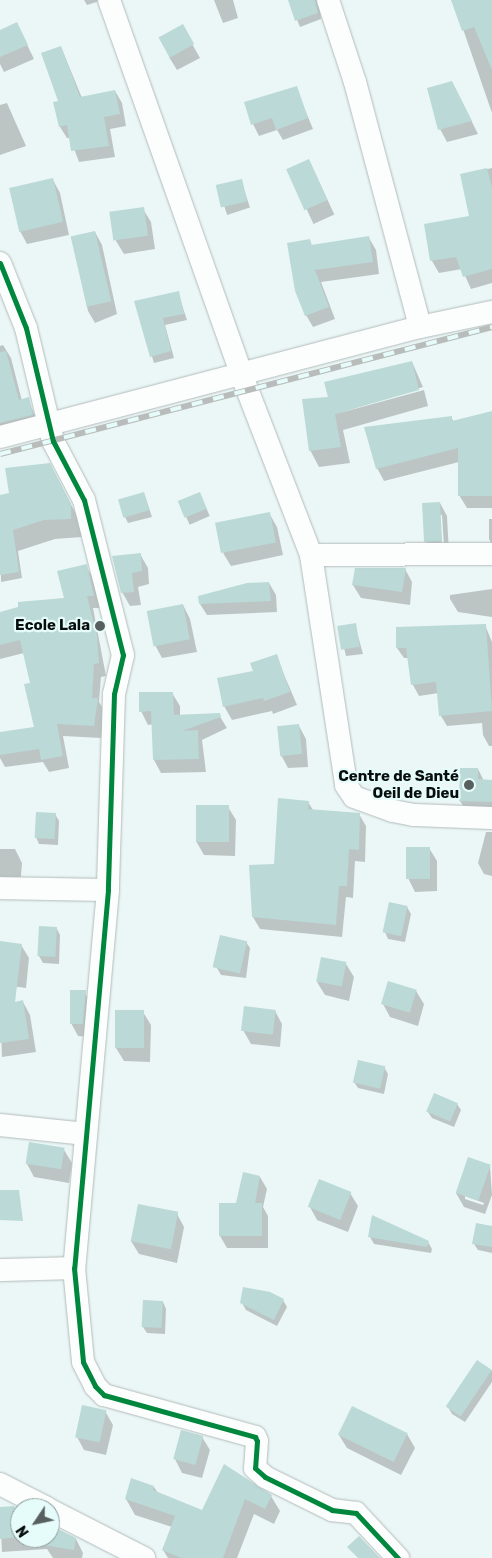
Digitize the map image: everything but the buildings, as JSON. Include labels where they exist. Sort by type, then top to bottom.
[{"type":"street","points":[[109,0],[242,376],[311,555],[350,791],[354,797],[414,815],[492,818]]},
{"type":"street","points":[[328,0],[355,82],[420,327]]},
{"type":"street","points":[[0,263],[26,328],[52,441],[84,500],[124,655],[114,694],[108,890],[74,1268],[83,1362],[95,1386],[104,1395],[255,1437],[257,1441],[255,1468],[273,1481],[332,1510],[356,1513],[398,1558]]},
{"type":"street","points":[[0,437],[242,376],[420,327],[492,312]]},
{"type":"street","points":[[311,555],[492,554]]},
{"type":"street","points":[[0,888],[108,890]]},
{"type":"street","points":[[0,1125],[85,1134]]},
{"type":"street","points":[[0,1270],[74,1268]]},
{"type":"street","points":[[0,1484],[27,1498]]},
{"type":"street","points":[[60,1515],[144,1558]]},
{"type":"railway","points":[[0,454],[492,327]]},
{"type":"cycle path","points":[[0,263],[26,328],[53,441],[84,500],[123,655],[114,694],[108,890],[74,1268],[83,1362],[95,1386],[104,1395],[255,1437],[257,1441],[255,1468],[265,1477],[332,1510],[356,1513],[398,1558]]},
{"type":"place","name":"Ecole Lala","points":[[100,626]]},
{"type":"place","name":"Centre de Santé Oeil de Dieu","points":[[469,785]]}]
